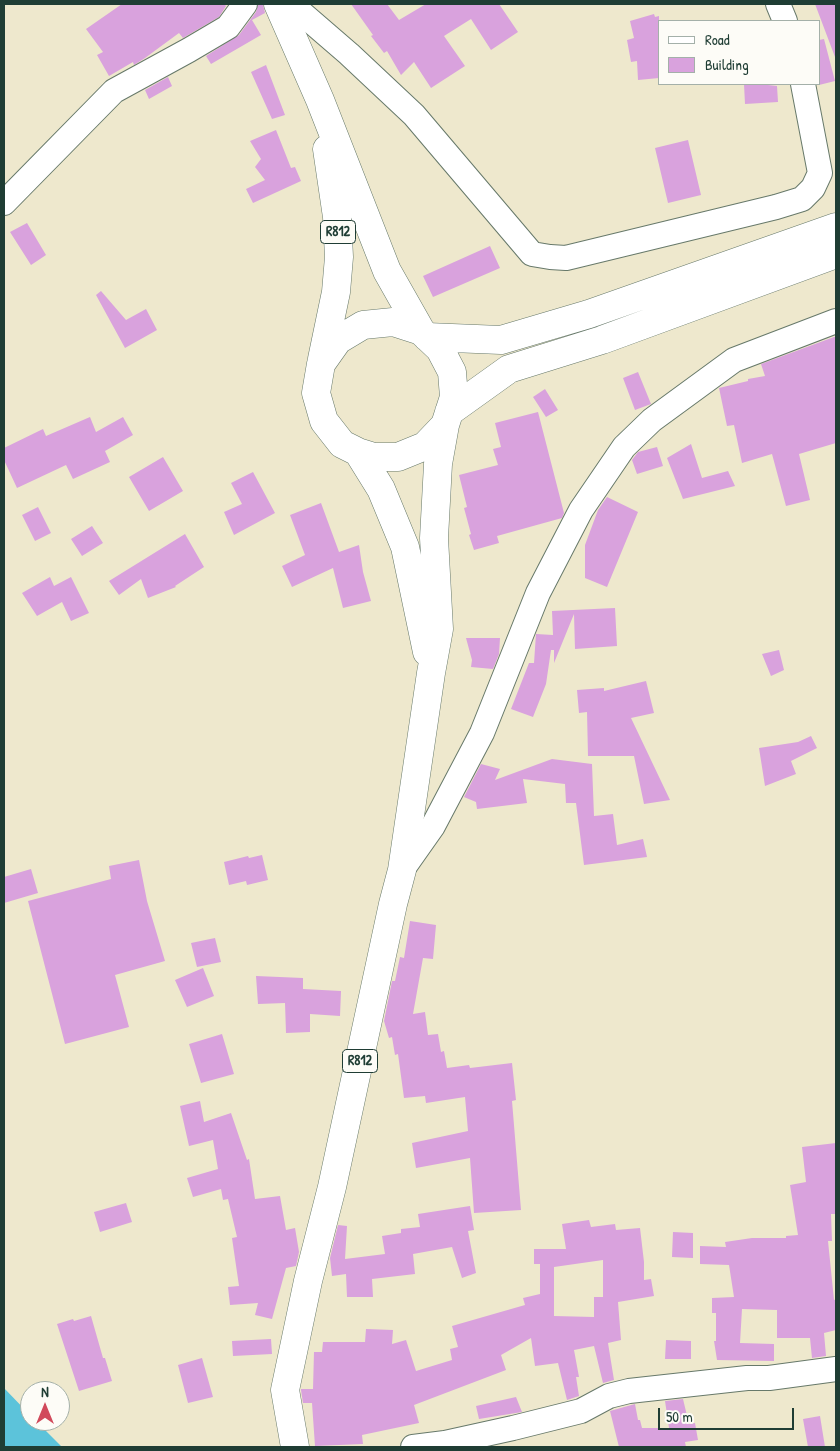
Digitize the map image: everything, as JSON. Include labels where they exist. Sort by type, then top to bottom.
[{"type":"main road","name":"R812","points":[[278,4],[320,100],[387,272],[424,334],[440,349],[452,372],[454,397],[447,418],[438,464],[435,503],[434,538],[439,628],[402,870],[285,1390],[296,1447]]},
{"type":"main road","name":"R812","points":[[320,100],[337,217],[339,257],[336,292],[316,393],[324,422],[342,444],[358,452],[374,457],[398,457],[425,446],[447,418]]},
{"type":"main road","points":[[424,334],[501,340],[589,314],[836,227]]},
{"type":"main road","points":[[447,418],[510,369],[602,340],[836,254]]},
{"type":"main road","name":"R812","points":[[321,364],[338,340],[364,325],[393,322],[424,334]]},
{"type":"main road","name":"R812","points":[[358,452],[381,489],[405,547],[431,673]]},
{"type":"street","points":[[4,203],[114,91],[228,27],[246,4]]},
{"type":"street","points":[[291,4],[349,54],[414,115],[532,254],[550,257],[566,258],[766,210],[802,199],[813,188],[820,173],[802,85]]},
{"type":"street","points":[[778,4],[785,20]]},
{"type":"street","points":[[402,870],[433,826],[482,733],[538,594],[581,510],[624,447],[652,420],[734,360],[836,321]]},
{"type":"street","points":[[414,1447],[444,1443],[581,1411],[609,1396],[629,1391],[747,1378],[770,1378],[836,1369]]},
{"type":"water","points":[[4,1388],[20,1405],[20,1431],[46,1431],[62,1447],[4,1447]]},
{"type":"building","points":[[122,4],[224,4],[226,6],[219,17],[183,38],[179,33],[134,65],[133,62],[109,76],[97,55],[103,52],[86,29]]},
{"type":"building","points":[[258,4],[263,4],[265,13],[252,20],[261,35],[211,64],[206,56],[239,35],[256,12]]},
{"type":"building","points":[[351,4],[387,4],[399,20],[426,4],[499,4],[518,32],[491,50],[471,19],[444,36],[465,66],[431,88],[414,62],[401,75],[387,51],[384,53]]},
{"type":"building","points":[[815,4],[836,4],[836,57],[835,57]]},
{"type":"building","points":[[654,14],[655,17],[659,16],[658,78],[638,80],[637,61],[631,62],[627,40],[634,38],[630,21]]},
{"type":"building","points":[[824,39],[835,81],[820,85],[820,40]]},
{"type":"building","points":[[266,65],[285,115],[272,119],[251,72]]},
{"type":"building","points":[[168,77],[172,86],[149,99],[145,90]]},
{"type":"building","points":[[744,85],[777,86],[778,102],[745,104]]},
{"type":"building","points":[[276,130],[291,168],[295,167],[301,181],[253,203],[246,189],[265,180],[255,167],[261,159],[250,141]]},
{"type":"building","points":[[688,140],[701,195],[668,203],[655,148]]},
{"type":"building","points":[[27,223],[46,255],[31,265],[10,232]]},
{"type":"building","points":[[490,246],[500,268],[433,297],[423,276]]},
{"type":"building","points":[[101,291],[126,320],[146,309],[157,330],[125,348],[96,295]]},
{"type":"building","points":[[836,337],[836,443],[799,454],[810,500],[786,506],[772,454],[742,463],[734,425],[727,426],[719,388],[765,376],[761,364]]},
{"type":"building","points":[[638,372],[651,404],[635,410],[623,378]]},
{"type":"building","points":[[545,389],[558,410],[546,417],[533,397]]},
{"type":"building","points":[[538,412],[564,513],[562,518],[497,536],[499,543],[474,550],[469,535],[471,534],[464,508],[467,507],[459,475],[498,465],[493,449],[501,447],[495,423]]},
{"type":"building","points":[[90,417],[96,432],[123,417],[133,435],[105,451],[110,462],[73,479],[66,465],[17,488],[4,460],[4,448],[43,429],[46,436]]},
{"type":"building","points":[[691,444],[702,478],[728,471],[735,486],[683,499],[667,458]]},
{"type":"building","points":[[657,447],[663,466],[637,474],[632,460],[638,452]]},
{"type":"building","points":[[163,457],[183,491],[149,511],[129,477]]},
{"type":"building","points":[[253,472],[275,513],[234,535],[224,512],[242,504],[231,483]]},
{"type":"building","points":[[607,497],[638,512],[607,587],[585,578],[585,545],[598,510]]},
{"type":"building","points":[[321,503],[339,552],[359,545],[363,572],[371,601],[343,608],[333,568],[292,587],[282,566],[305,555],[290,515]]},
{"type":"building","points":[[38,507],[51,533],[35,541],[22,515]]},
{"type":"building","points":[[92,526],[103,543],[82,556],[71,539]]},
{"type":"building","points":[[185,534],[204,567],[176,587],[148,598],[141,579],[119,595],[109,581]]},
{"type":"building","points":[[50,577],[54,586],[71,577],[89,613],[71,621],[62,602],[37,616],[22,593]]},
{"type":"building","points":[[615,608],[617,646],[575,649],[574,614],[554,663],[554,650],[551,650],[546,684],[533,717],[511,709],[529,663],[534,663],[536,634],[553,635],[552,611]]},
{"type":"building","points":[[466,638],[500,638],[499,654],[493,669],[471,667],[472,660]]},
{"type":"building","points":[[779,650],[784,670],[771,676],[762,654]]},
{"type":"building","points":[[646,681],[654,713],[631,718],[670,800],[644,804],[634,756],[588,756],[587,712],[579,713],[577,690],[604,688],[604,691]]},
{"type":"building","points":[[811,736],[817,748],[791,761],[796,774],[765,786],[759,748],[798,742]]},
{"type":"building","points":[[552,759],[592,764],[594,816],[613,814],[617,845],[643,839],[647,857],[584,865],[576,803],[566,803],[565,784],[523,779],[527,803],[477,809],[476,802],[464,797],[481,764],[500,769],[495,780]]},
{"type":"building","points":[[262,855],[268,880],[247,885],[246,881],[229,885],[224,862],[248,856],[249,858]]},
{"type":"building","points":[[139,860],[147,901],[165,961],[115,975],[129,1027],[65,1044],[28,901],[111,879],[109,866]]},
{"type":"building","points":[[31,869],[38,893],[4,903],[4,877]]},
{"type":"building","points":[[410,921],[436,925],[433,959],[423,958],[413,1014],[425,1012],[428,1035],[438,1034],[441,1052],[444,1051],[447,1068],[469,1065],[470,1068],[512,1063],[516,1100],[512,1101],[521,1210],[474,1213],[470,1158],[416,1168],[412,1143],[468,1131],[465,1097],[426,1103],[425,1096],[404,1098],[398,1054],[395,1055],[392,1037],[389,1038],[384,1021],[392,981],[395,981],[400,957],[404,958]]},
{"type":"building","points":[[215,938],[221,962],[197,967],[191,943]]},
{"type":"building","points":[[203,968],[214,996],[187,1007],[175,980]]},
{"type":"building","points":[[256,976],[303,978],[303,989],[341,991],[340,1016],[310,1014],[310,1032],[286,1033],[285,1003],[258,1004]]},
{"type":"building","points":[[222,1034],[234,1074],[201,1083],[189,1044]]},
{"type":"building","points":[[200,1101],[204,1122],[231,1113],[247,1160],[249,1159],[255,1199],[280,1196],[286,1230],[295,1228],[299,1252],[296,1266],[286,1268],[272,1319],[255,1315],[258,1303],[230,1305],[228,1287],[239,1286],[232,1238],[237,1237],[228,1199],[223,1200],[221,1189],[193,1197],[187,1178],[218,1169],[213,1140],[189,1146],[180,1106]]},
{"type":"building","points":[[836,1143],[836,1214],[831,1214],[832,1241],[828,1241],[834,1300],[836,1299],[836,1330],[824,1333],[826,1356],[812,1358],[810,1338],[777,1338],[777,1310],[742,1309],[740,1343],[774,1344],[774,1361],[717,1360],[714,1341],[716,1341],[716,1313],[712,1313],[712,1298],[734,1297],[729,1265],[700,1264],[700,1246],[726,1247],[725,1242],[752,1238],[786,1238],[786,1236],[798,1235],[790,1185],[806,1182],[802,1147]]},
{"type":"building","points":[[126,1203],[132,1222],[100,1232],[94,1212]]},
{"type":"building","points":[[470,1206],[474,1230],[468,1231],[476,1273],[462,1278],[452,1247],[413,1254],[415,1274],[372,1279],[373,1297],[347,1297],[346,1274],[332,1276],[330,1258],[338,1225],[347,1226],[345,1259],[385,1254],[382,1236],[401,1233],[401,1229],[420,1227],[418,1214]]},
{"type":"building","points":[[589,1220],[591,1227],[615,1224],[616,1230],[640,1228],[644,1280],[651,1279],[654,1296],[618,1302],[621,1340],[608,1343],[614,1380],[603,1383],[594,1346],[574,1350],[579,1377],[576,1377],[579,1396],[567,1400],[558,1363],[535,1366],[531,1338],[501,1355],[506,1370],[414,1405],[419,1423],[362,1435],[363,1444],[315,1446],[312,1403],[303,1403],[301,1389],[313,1389],[314,1352],[322,1352],[323,1342],[365,1342],[366,1329],[393,1330],[392,1344],[406,1340],[416,1371],[452,1360],[450,1349],[458,1347],[452,1326],[525,1305],[523,1298],[540,1294],[540,1264],[534,1264],[534,1249],[566,1249],[562,1224]],"holes":[[[603,1260],[603,1297],[594,1297],[594,1317],[554,1316],[554,1267]]]},
{"type":"building","points":[[673,1232],[693,1233],[693,1258],[672,1257]]},
{"type":"building","points":[[91,1316],[112,1381],[79,1391],[57,1324]]},
{"type":"building","points":[[271,1339],[272,1354],[233,1356],[232,1341]]},
{"type":"building","points":[[666,1340],[691,1341],[691,1359],[665,1359]]},
{"type":"building","points":[[202,1358],[213,1397],[188,1403],[178,1365]]},
{"type":"building","points":[[516,1397],[522,1412],[479,1419],[476,1406]]},
{"type":"building","points":[[683,1399],[689,1424],[695,1423],[698,1440],[685,1442],[686,1447],[619,1447],[610,1411],[635,1404],[638,1420],[640,1420],[642,1428],[669,1428],[665,1401]]},
{"type":"building","points":[[820,1416],[825,1447],[808,1447],[803,1419]]}]
